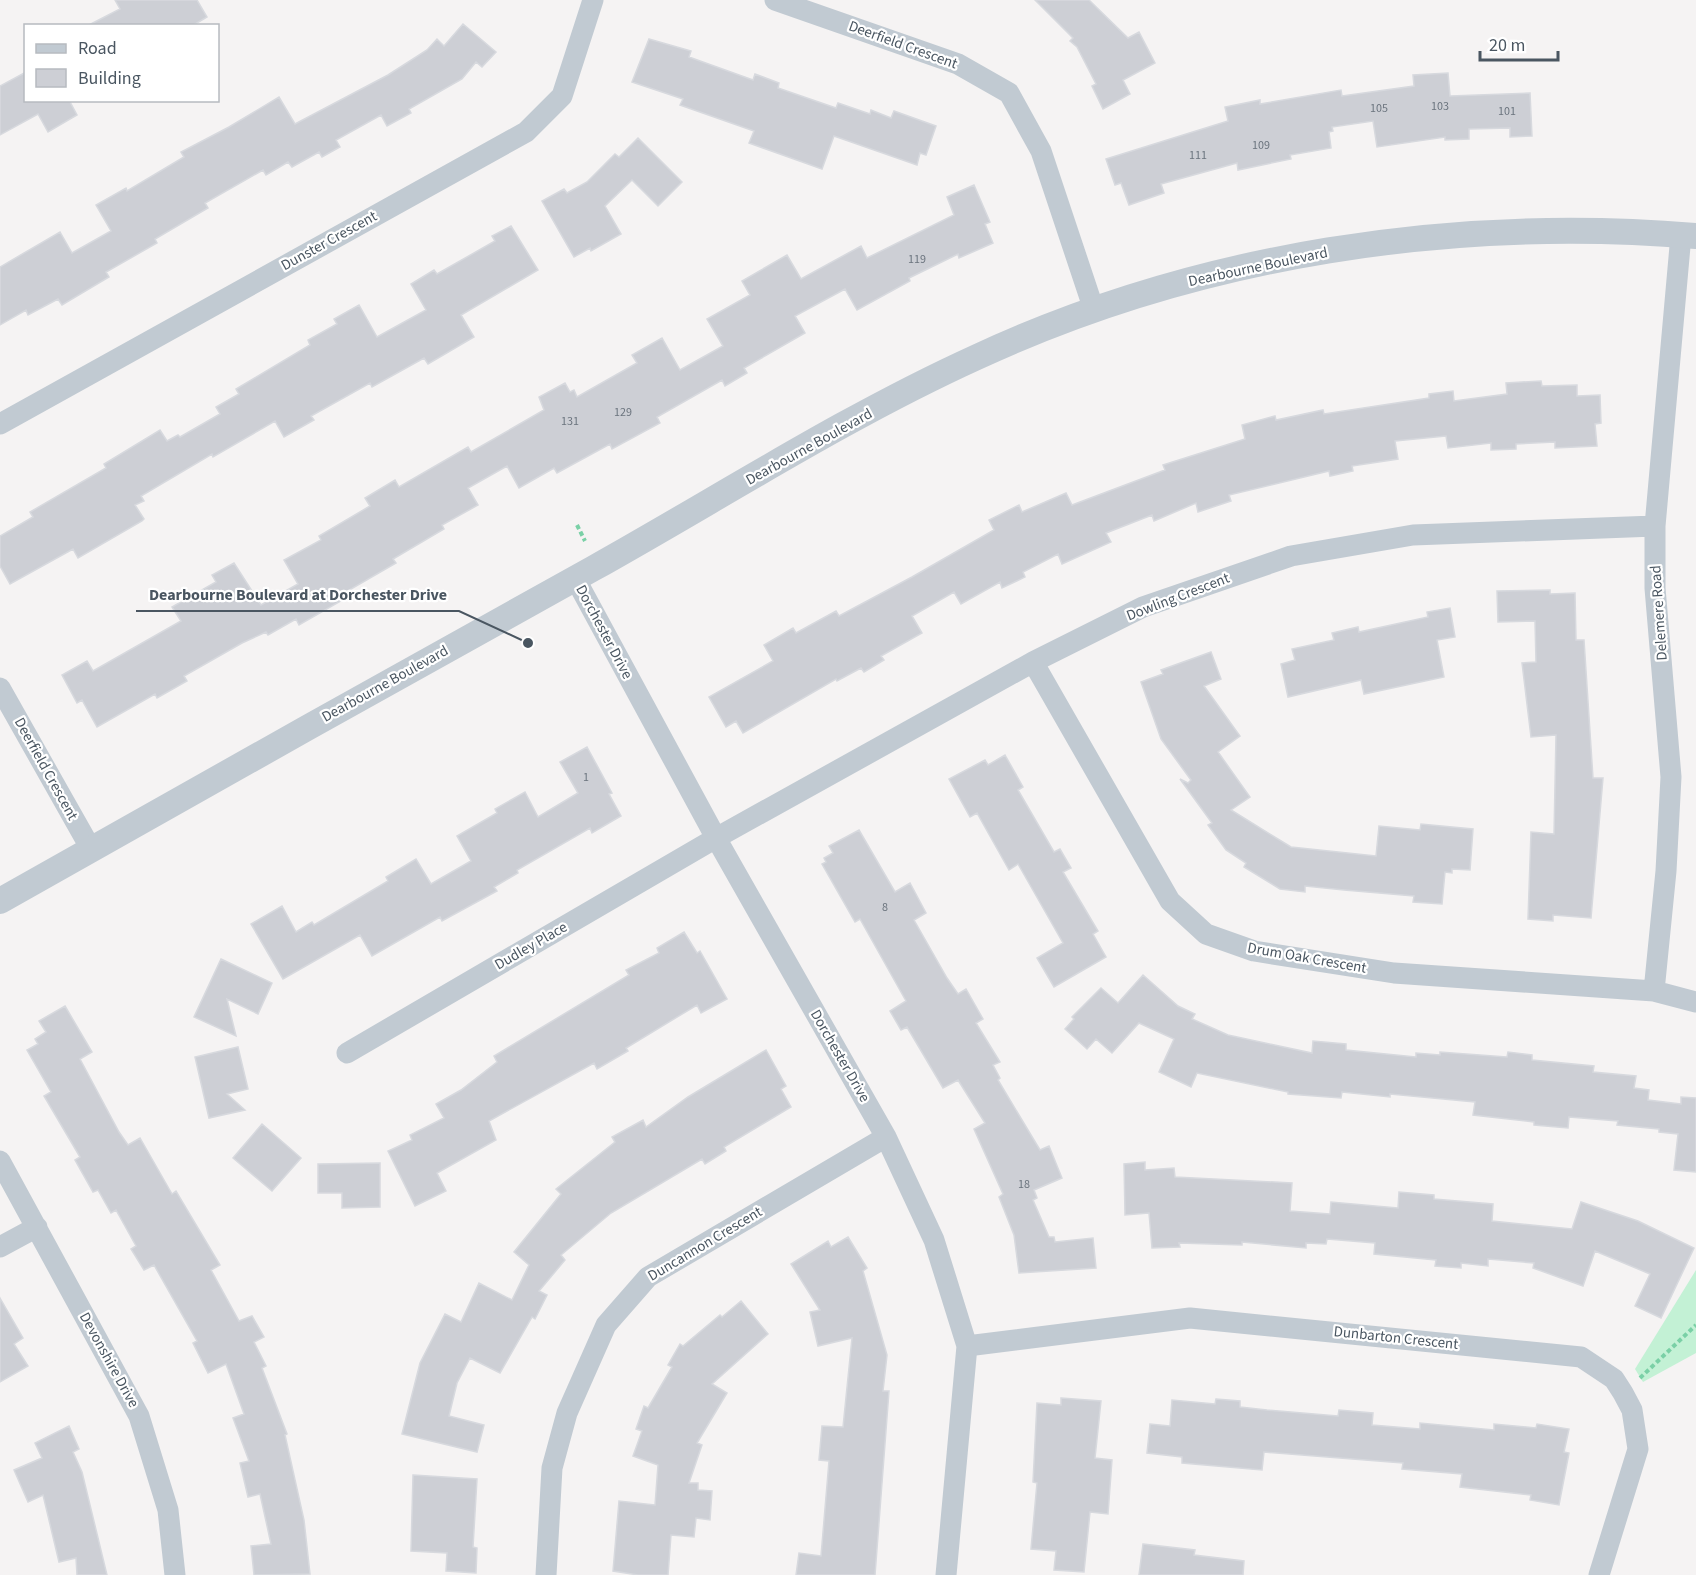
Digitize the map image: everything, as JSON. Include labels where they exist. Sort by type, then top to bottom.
[{"type":"street","name":"Dunster Crescent","points":[[0,424],[526,132],[562,96],[593,0]]},
{"type":"street","name":"Deerfield Crescent","points":[[775,0],[958,64],[1009,93],[1041,151],[1094,310]]},
{"type":"street","name":"Dearbourne Boulevard","points":[[0,901],[928,381],[978,356],[1094,310],[1236,270],[1416,238],[1517,230],[1689,235]]},
{"type":"street","name":"Delemere Road","points":[[1654,991],[1666,871],[1671,777],[1655,588],[1655,526],[1689,235]]},
{"type":"street","name":"Dowling Crescent","points":[[716,838],[1033,662],[1143,607],[1292,556],[1413,535],[1655,526]]},
{"type":"street","name":"Dorchester Drive","points":[[575,578],[716,838],[886,1137],[934,1240],[966,1346],[946,1575]]},
{"type":"street","name":"Drum Oak Crescent","points":[[1033,662],[1170,901],[1206,934],[1254,951],[1394,973],[1654,991],[1696,1002]]},
{"type":"street","name":"Deerfield Crescent","points":[[0,688],[91,849]]},
{"type":"street","name":"Dudley Place","points":[[347,1053],[716,838]]},
{"type":"street","name":"Duncannon Crescent","points":[[546,1575],[552,1468],[567,1413],[612,1318],[648,1277],[886,1137]]},
{"type":"street","name":"Devonshire Drive","points":[[0,1161],[139,1416],[168,1510],[175,1575]]},
{"type":"street","points":[[0,1247],[37,1227]]},
{"type":"street","name":"Dunbarton Crescent","points":[[966,1346],[1190,1318],[1581,1357],[1614,1379],[1623,1393],[1632,1410],[1638,1449],[1599,1575]]},
{"type":"path","points":[[576,525],[585,541]]},
{"type":"path","points":[[1623,1393],[1696,1325]]},
{"type":"green space","points":[[1696,1270],[1696,1353],[1643,1382],[1635,1369]]},
{"type":"building","points":[[115,0],[197,0],[207,17],[195,24],[91,24],[120,9]]},
{"type":"building","points":[[1035,0],[1089,0],[1128,38],[1139,32],[1155,63],[1123,80],[1130,94],[1103,109],[1092,86],[1096,84],[1077,47],[1070,41],[1073,38]]},
{"type":"building","points":[[463,24],[496,52],[482,67],[476,62],[462,79],[409,109],[411,113],[387,126],[381,115],[336,140],[340,147],[322,157],[319,152],[292,167],[288,162],[266,175],[263,170],[205,203],[208,208],[155,239],[157,243],[106,272],[109,277],[62,305],[58,299],[28,315],[26,310],[0,325],[0,267],[60,232],[72,253],[111,231],[96,205],[126,188],[127,191],[184,157],[181,152],[279,97],[295,124],[388,75],[427,50],[437,39],[444,46]]},
{"type":"building","points":[[649,39],[691,51],[689,57],[753,80],[755,74],[779,83],[778,88],[836,108],[838,103],[870,114],[871,110],[891,118],[894,111],[936,126],[926,155],[920,153],[917,165],[834,136],[822,169],[749,143],[754,131],[680,105],[683,99],[632,82]]},
{"type":"building","points":[[24,73],[24,102],[70,102],[77,115],[48,132],[38,114],[0,135],[0,86]]},
{"type":"building","points":[[1448,73],[1450,96],[1530,93],[1532,136],[1510,137],[1510,128],[1469,129],[1469,139],[1445,140],[1445,137],[1377,147],[1373,121],[1332,127],[1333,131],[1329,132],[1331,148],[1290,155],[1291,159],[1238,170],[1237,163],[1161,184],[1164,193],[1129,205],[1121,183],[1115,185],[1106,159],[1228,121],[1225,107],[1260,100],[1260,104],[1341,90],[1342,96],[1414,86],[1413,75]]},
{"type":"building","points":[[638,138],[682,182],[658,206],[632,180],[605,206],[621,234],[591,251],[590,248],[574,257],[542,201],[564,189],[567,193],[587,182],[615,154],[619,157]]},
{"type":"building","points":[[974,185],[990,222],[985,224],[993,243],[959,258],[958,254],[909,278],[910,281],[857,310],[845,289],[795,316],[805,333],[744,368],[747,373],[725,386],[722,380],[657,417],[660,423],[612,449],[610,444],[557,473],[554,468],[519,488],[507,466],[468,488],[478,505],[442,525],[444,529],[393,559],[396,563],[344,593],[346,598],[299,625],[296,619],[268,635],[266,632],[242,643],[184,676],[187,681],[157,698],[155,694],[97,727],[82,700],[77,703],[62,675],[87,661],[93,671],[181,621],[172,607],[216,582],[212,575],[234,563],[261,605],[298,584],[284,560],[321,540],[319,536],[370,506],[365,498],[395,480],[399,487],[468,447],[471,452],[544,410],[539,397],[565,383],[570,392],[574,390],[577,397],[637,363],[632,355],[662,338],[680,370],[723,346],[707,319],[750,295],[742,281],[787,255],[801,279],[861,246],[867,258],[954,215],[947,197]]},
{"type":"building","points":[[511,226],[538,270],[461,315],[474,337],[428,364],[424,358],[372,387],[370,383],[311,416],[314,420],[284,437],[275,421],[213,457],[212,454],[141,496],[144,501],[135,505],[144,519],[142,521],[78,558],[73,549],[10,584],[0,566],[0,536],[33,517],[30,512],[106,468],[104,464],[160,430],[167,441],[178,435],[180,437],[220,414],[216,407],[239,394],[236,389],[310,345],[308,340],[337,324],[334,319],[359,305],[377,337],[426,310],[411,284],[434,270],[437,274],[495,241],[492,236]]},
{"type":"building","points":[[1541,381],[1542,386],[1577,385],[1577,396],[1600,395],[1601,423],[1595,424],[1597,446],[1555,448],[1555,442],[1516,444],[1516,449],[1491,450],[1491,443],[1448,448],[1446,436],[1395,441],[1398,459],[1352,466],[1353,471],[1330,476],[1329,471],[1229,495],[1231,501],[1198,512],[1196,503],[1154,521],[1152,515],[1106,533],[1111,542],[1062,564],[1058,554],[1023,572],[1025,577],[1002,588],[1000,582],[961,604],[954,592],[912,616],[922,633],[881,656],[884,660],[864,672],[861,668],[837,681],[836,679],[743,733],[736,721],[726,727],[709,697],[773,661],[764,645],[793,628],[796,633],[836,611],[839,616],[912,577],[994,530],[989,520],[1019,505],[1022,512],[1066,493],[1072,505],[1165,470],[1163,465],[1245,439],[1242,425],[1275,416],[1276,420],[1323,410],[1324,414],[1429,398],[1429,394],[1453,391],[1454,401],[1507,394],[1506,383]]},
{"type":"building","points":[[1550,590],[1550,594],[1575,593],[1576,640],[1584,640],[1593,778],[1603,778],[1591,918],[1553,915],[1553,921],[1528,919],[1531,832],[1554,834],[1556,735],[1531,737],[1522,663],[1536,662],[1535,621],[1498,622],[1497,591]]},
{"type":"building","points":[[1450,608],[1455,637],[1437,640],[1444,677],[1364,694],[1361,680],[1288,697],[1281,664],[1295,660],[1292,649],[1334,640],[1332,633],[1358,627],[1359,632],[1428,617],[1427,612]]},
{"type":"building","points":[[1211,652],[1221,679],[1204,686],[1240,736],[1218,752],[1250,797],[1231,810],[1291,847],[1376,856],[1379,826],[1420,830],[1421,824],[1473,829],[1470,870],[1452,869],[1452,873],[1445,872],[1442,904],[1413,902],[1414,896],[1305,886],[1305,892],[1280,889],[1244,867],[1246,863],[1226,850],[1208,825],[1212,823],[1180,779],[1188,783],[1191,780],[1161,739],[1141,682],[1163,674],[1161,670]]},
{"type":"building","points":[[587,747],[612,793],[609,794],[621,816],[592,833],[590,828],[517,870],[518,873],[494,887],[497,891],[442,921],[440,917],[372,956],[360,935],[283,979],[251,924],[282,906],[296,932],[312,922],[314,925],[388,881],[386,877],[416,859],[431,884],[471,861],[457,836],[497,813],[495,809],[525,792],[538,817],[578,793],[560,762]]},
{"type":"building","points":[[1005,755],[1023,787],[1018,790],[1054,852],[1060,849],[1071,868],[1063,872],[1098,931],[1093,934],[1106,957],[1054,987],[1037,958],[1063,943],[1018,864],[1009,870],[977,813],[970,817],[949,779],[985,760],[988,765]]},
{"type":"building","points":[[859,830],[895,892],[910,883],[926,913],[914,920],[958,994],[966,989],[983,1019],[976,1023],[1000,1062],[993,1065],[1000,1078],[998,1080],[1040,1150],[1049,1146],[1062,1178],[1034,1190],[1037,1198],[1033,1200],[1049,1237],[1054,1237],[1055,1242],[1093,1238],[1096,1268],[1019,1273],[1014,1235],[999,1197],[1003,1194],[974,1129],[985,1123],[958,1080],[943,1088],[907,1027],[901,1030],[890,1011],[906,1001],[860,919],[855,922],[822,864],[826,862],[824,858],[833,853],[829,846]]},
{"type":"building","points":[[684,932],[697,953],[700,951],[727,999],[701,1013],[697,1005],[626,1048],[628,1051],[597,1069],[594,1063],[489,1121],[496,1140],[437,1173],[446,1191],[415,1206],[388,1151],[412,1140],[410,1135],[444,1118],[436,1104],[461,1090],[497,1062],[494,1056],[629,975],[626,970],[659,953],[657,948]]},
{"type":"building","points":[[221,959],[272,983],[258,1014],[227,999],[236,1036],[194,1017]]},
{"type":"building","points":[[1143,975],[1178,1006],[1195,1014],[1192,1019],[1228,1035],[1312,1053],[1313,1041],[1346,1044],[1346,1050],[1416,1057],[1416,1053],[1440,1055],[1440,1052],[1507,1057],[1508,1052],[1532,1055],[1532,1060],[1594,1066],[1593,1072],[1636,1076],[1634,1088],[1649,1090],[1648,1100],[1681,1104],[1681,1097],[1696,1098],[1696,1172],[1674,1170],[1678,1134],[1659,1132],[1659,1129],[1617,1125],[1618,1121],[1569,1117],[1568,1128],[1534,1125],[1534,1122],[1473,1115],[1475,1102],[1390,1094],[1390,1097],[1342,1092],[1341,1098],[1288,1094],[1288,1092],[1197,1073],[1191,1087],[1159,1072],[1174,1039],[1139,1023],[1112,1053],[1096,1039],[1087,1049],[1065,1029],[1074,1019],[1072,1017],[1101,988],[1118,1003]]},
{"type":"building","points":[[65,1006],[92,1052],[80,1059],[119,1132],[128,1145],[140,1138],[172,1194],[176,1191],[220,1265],[211,1270],[239,1321],[252,1316],[264,1337],[254,1342],[266,1366],[262,1368],[287,1434],[285,1435],[304,1520],[310,1574],[254,1575],[251,1546],[271,1544],[260,1494],[248,1497],[240,1463],[249,1461],[233,1418],[244,1414],[226,1364],[208,1373],[193,1343],[197,1341],[154,1265],[144,1270],[131,1249],[136,1246],[116,1210],[111,1213],[98,1190],[93,1192],[75,1160],[80,1157],[44,1096],[51,1092],[27,1050],[38,1044],[35,1039],[46,1032],[39,1021]]},
{"type":"building","points":[[238,1047],[248,1089],[227,1094],[245,1110],[209,1118],[195,1057]]},
{"type":"building","points":[[766,1050],[786,1086],[781,1089],[791,1107],[724,1147],[726,1151],[705,1164],[702,1159],[611,1213],[561,1255],[565,1260],[539,1291],[547,1295],[535,1319],[532,1317],[500,1373],[470,1358],[457,1383],[449,1416],[484,1425],[477,1452],[402,1434],[420,1363],[445,1314],[461,1322],[479,1283],[512,1300],[529,1265],[514,1252],[561,1194],[556,1189],[615,1142],[612,1137],[643,1120],[646,1127],[688,1097]]},
{"type":"building","points":[[262,1124],[301,1158],[272,1191],[233,1158]]},
{"type":"building","points":[[1145,1162],[1145,1170],[1174,1168],[1175,1177],[1292,1183],[1290,1211],[1330,1214],[1331,1202],[1398,1208],[1399,1192],[1434,1195],[1434,1199],[1493,1204],[1492,1221],[1572,1229],[1581,1202],[1638,1221],[1694,1248],[1661,1318],[1635,1306],[1650,1274],[1595,1251],[1583,1286],[1533,1268],[1534,1263],[1488,1259],[1488,1266],[1461,1263],[1461,1268],[1435,1266],[1436,1260],[1374,1254],[1375,1243],[1327,1239],[1326,1244],[1306,1243],[1306,1248],[1242,1242],[1242,1245],[1179,1243],[1180,1247],[1152,1248],[1149,1213],[1125,1215],[1124,1164]]},
{"type":"building","points":[[380,1163],[380,1207],[342,1208],[342,1193],[318,1193],[318,1164]]},
{"type":"building","points":[[848,1237],[867,1268],[863,1271],[887,1355],[883,1391],[889,1391],[875,1575],[796,1575],[799,1553],[821,1556],[829,1461],[819,1460],[822,1426],[843,1427],[852,1338],[818,1346],[810,1312],[820,1310],[791,1264],[828,1241],[831,1247]]},
{"type":"building","points":[[0,1298],[23,1338],[14,1344],[28,1366],[0,1382]]},
{"type":"building","points":[[741,1301],[768,1334],[712,1384],[727,1393],[697,1443],[702,1445],[689,1483],[698,1483],[698,1490],[712,1491],[710,1520],[696,1518],[694,1537],[671,1535],[668,1575],[638,1575],[613,1571],[619,1501],[655,1505],[658,1465],[633,1456],[642,1431],[636,1429],[644,1406],[648,1408],[672,1367],[668,1365],[680,1344],[683,1346],[720,1315],[722,1317]]},
{"type":"building","points":[[1061,1398],[1101,1401],[1095,1458],[1112,1460],[1108,1514],[1090,1512],[1084,1572],[1054,1570],[1056,1551],[1031,1549],[1037,1483],[1033,1482],[1037,1403],[1061,1405]]},
{"type":"building","points":[[1216,1399],[1240,1401],[1240,1407],[1267,1410],[1338,1416],[1339,1410],[1373,1413],[1372,1425],[1420,1429],[1420,1423],[1494,1430],[1494,1424],[1536,1428],[1537,1424],[1569,1429],[1564,1452],[1569,1453],[1559,1505],[1530,1500],[1531,1495],[1460,1487],[1462,1474],[1402,1469],[1403,1463],[1264,1452],[1262,1470],[1182,1463],[1182,1457],[1147,1453],[1150,1424],[1170,1426],[1172,1400],[1215,1404]]},
{"type":"building","points":[[69,1426],[79,1449],[73,1452],[82,1472],[107,1575],[77,1575],[76,1558],[59,1562],[43,1495],[28,1502],[14,1470],[42,1458],[35,1443]]},
{"type":"building","points":[[413,1475],[477,1479],[473,1547],[477,1548],[476,1573],[446,1571],[447,1553],[411,1551]]},
{"type":"building","points":[[1143,1544],[1195,1550],[1194,1555],[1244,1561],[1243,1575],[1139,1575]]},
{"type":"place","name":"Dearbourne Boulevard at Dorchester Drive","points":[[528,643]]}]
